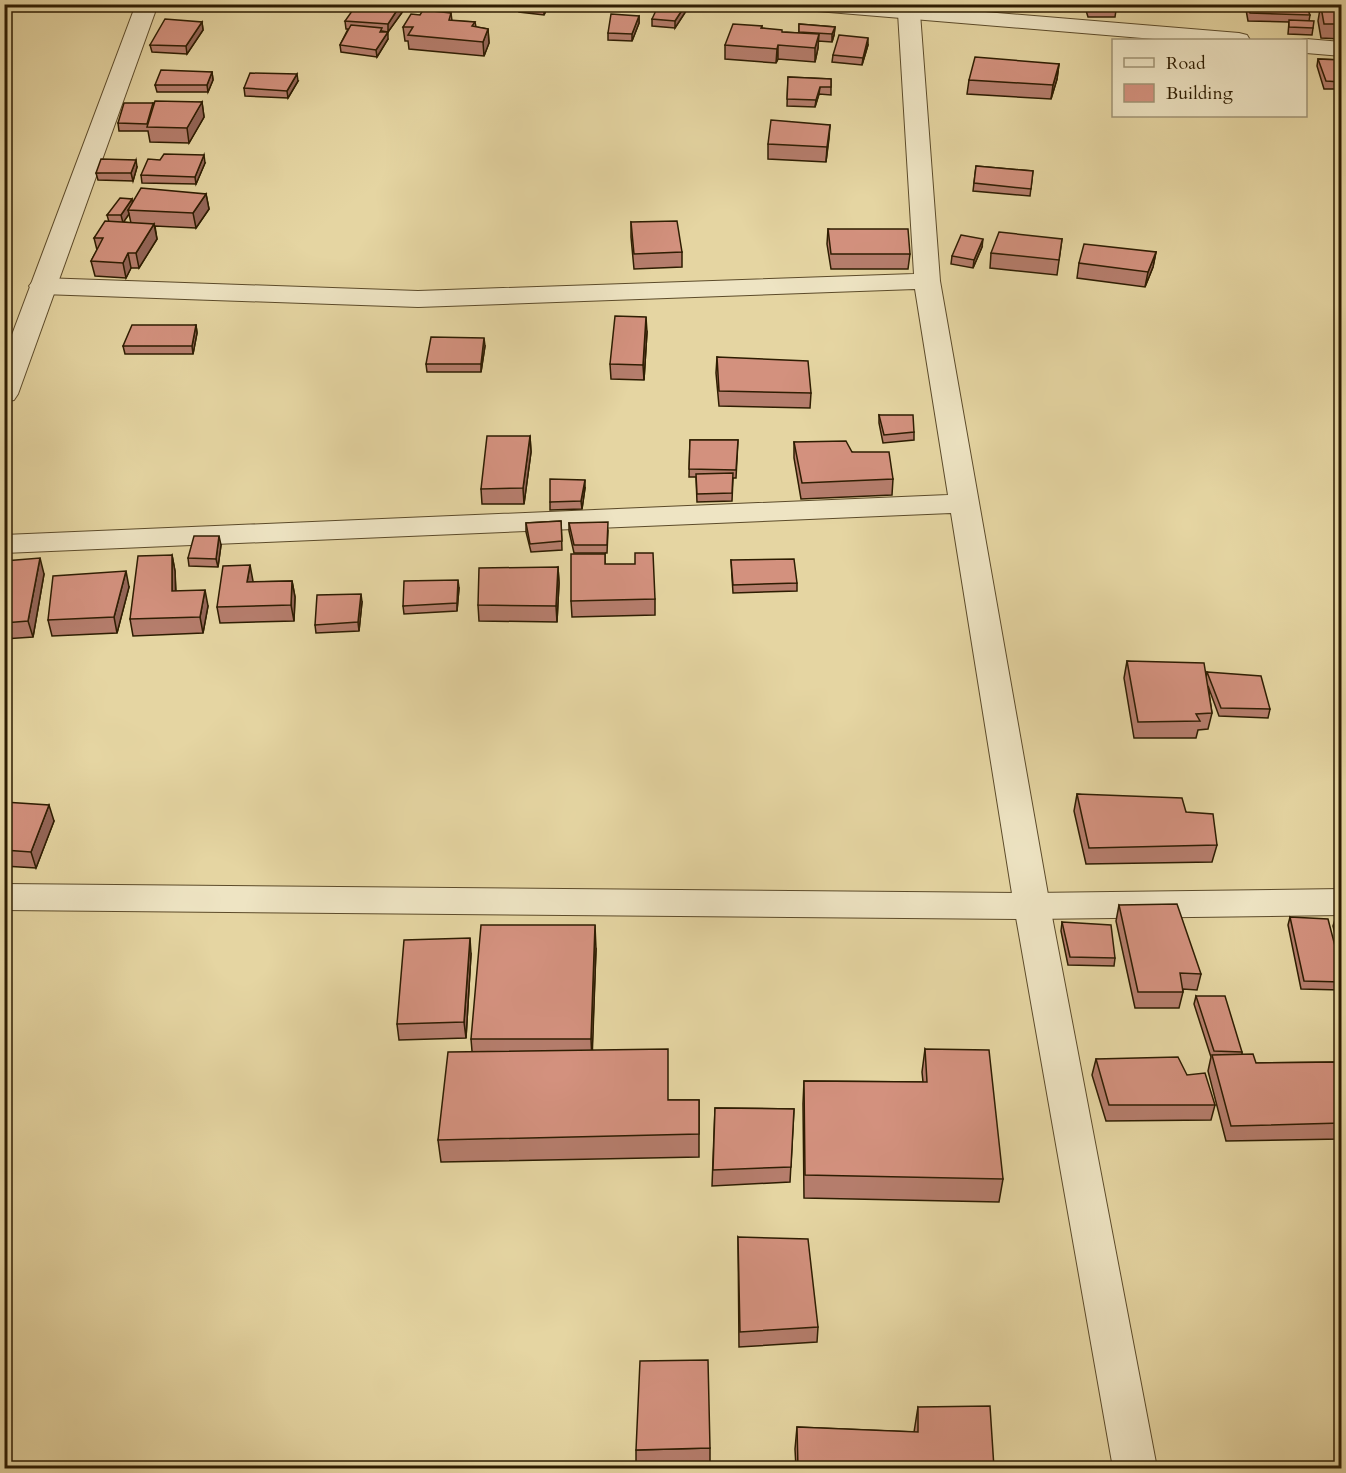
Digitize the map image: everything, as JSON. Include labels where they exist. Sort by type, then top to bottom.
[{"type":"street","points":[[4,394],[147,4]]},
{"type":"street","points":[[805,4],[1227,39]]},
{"type":"street","points":[[909,13],[927,281],[1032,906],[1135,1468]]},
{"type":"street","points":[[1307,46],[1341,49]]},
{"type":"street","points":[[42,286],[418,298],[927,281]]},
{"type":"street","points":[[4,544],[965,503]]},
{"type":"street","points":[[4,897],[1032,906],[1341,902]]},
{"type":"building","points":[[357,4],[401,4],[388,24],[345,21]]},
{"type":"building","points":[[520,4],[546,4],[544,8]]},
{"type":"building","points":[[659,4],[686,4],[675,21],[652,19]]},
{"type":"building","points":[[1087,4],[1115,4],[1116,10],[1089,10]]},
{"type":"building","points":[[1248,4],[1305,4],[1310,15],[1250,13]]},
{"type":"building","points":[[1321,7],[1341,9],[1341,24],[1324,24]]},
{"type":"building","points":[[423,10],[451,13],[449,20],[475,22],[472,26],[488,29],[483,42],[408,35],[413,27],[403,27],[411,14],[420,15]]},
{"type":"building","points":[[611,14],[639,16],[632,34],[608,33]]},
{"type":"building","points":[[165,19],[202,22],[186,46],[150,45]]},
{"type":"building","points":[[1289,20],[1314,21],[1313,28],[1289,27]]},
{"type":"building","points":[[733,24],[762,26],[761,28],[782,30],[782,32],[819,34],[815,48],[778,45],[777,49],[725,45]]},
{"type":"building","points":[[799,24],[835,27],[832,34],[799,32]]},
{"type":"building","points":[[351,25],[382,28],[380,32],[388,32],[376,50],[340,45]]},
{"type":"building","points":[[839,35],[868,38],[863,58],[833,55]]},
{"type":"building","points":[[975,57],[1059,64],[1053,85],[969,80]]},
{"type":"building","points":[[1318,59],[1341,60],[1341,82],[1326,81]]},
{"type":"building","points":[[161,70],[212,72],[207,85],[155,85]]},
{"type":"building","points":[[250,73],[297,74],[287,91],[244,88]]},
{"type":"building","points":[[788,77],[831,79],[831,87],[820,87],[816,100],[787,99]]},
{"type":"building","points":[[155,101],[202,102],[187,128],[147,127]]},
{"type":"building","points":[[124,103],[153,103],[147,124],[118,123]]},
{"type":"building","points":[[771,120],[830,125],[827,147],[768,144]]},
{"type":"building","points":[[164,154],[204,155],[195,177],[141,175],[148,159],[160,160]]},
{"type":"building","points":[[101,159],[136,160],[131,173],[96,173]]},
{"type":"building","points":[[976,166],[1033,171],[1031,189],[974,183]]},
{"type":"building","points":[[141,188],[206,194],[193,213],[128,210]]},
{"type":"building","points":[[120,198],[132,199],[121,215],[107,215]]},
{"type":"building","points":[[105,221],[154,224],[136,253],[128,253],[123,263],[91,261],[103,238],[94,238]]},
{"type":"building","points":[[677,221],[682,252],[634,254],[631,222]]},
{"type":"building","points":[[828,229],[908,229],[910,254],[831,254]]},
{"type":"building","points":[[999,232],[1062,239],[1059,260],[991,253]]},
{"type":"building","points":[[961,235],[983,239],[974,260],[952,256]]},
{"type":"building","points":[[1084,244],[1156,252],[1148,272],[1079,263]]},
{"type":"building","points":[[615,316],[646,317],[643,365],[610,364]]},
{"type":"building","points":[[132,325],[196,325],[192,346],[123,346]]},
{"type":"building","points":[[431,337],[484,338],[481,364],[426,364]]},
{"type":"building","points":[[717,357],[808,361],[811,393],[719,391]]},
{"type":"building","points":[[879,415],[913,415],[914,432],[884,435]]},
{"type":"building","points":[[487,436],[530,436],[523,488],[481,489]]},
{"type":"building","points":[[690,440],[738,440],[736,470],[689,469]]},
{"type":"building","points":[[846,441],[852,452],[889,452],[893,479],[802,483],[794,442]]},
{"type":"building","points":[[733,473],[732,493],[697,494],[696,474]]},
{"type":"building","points":[[550,479],[585,480],[581,501],[550,502]]},
{"type":"building","points":[[561,521],[562,541],[530,544],[526,523]]},
{"type":"building","points":[[608,522],[607,545],[574,545],[569,523]]},
{"type":"building","points":[[194,536],[219,536],[216,559],[188,558]]},
{"type":"building","points":[[635,553],[653,553],[655,599],[571,601],[571,554],[605,554],[605,564],[635,564]]},
{"type":"building","points":[[172,555],[172,591],[205,590],[200,617],[130,619],[138,556]]},
{"type":"building","points":[[40,558],[28,621],[4,623],[4,561]]},
{"type":"building","points":[[794,559],[797,583],[733,585],[731,560]]},
{"type":"building","points":[[250,565],[247,582],[292,581],[291,605],[217,607],[223,566]]},
{"type":"building","points":[[558,567],[556,606],[478,605],[479,568]]},
{"type":"building","points":[[126,571],[114,617],[48,620],[53,576]]},
{"type":"building","points":[[458,580],[457,603],[403,606],[404,581]]},
{"type":"building","points":[[361,594],[358,622],[315,625],[317,595]]},
{"type":"building","points":[[1127,661],[1204,663],[1212,713],[1196,714],[1200,721],[1138,722]]},
{"type":"building","points":[[1207,672],[1261,676],[1270,709],[1221,708]]},
{"type":"building","points":[[1077,794],[1182,798],[1186,812],[1213,814],[1217,845],[1089,848]]},
{"type":"building","points":[[4,802],[49,805],[31,852],[4,850]]},
{"type":"building","points":[[1177,904],[1201,974],[1180,973],[1183,992],[1138,992],[1119,905]]},
{"type":"building","points":[[1290,917],[1328,919],[1341,969],[1341,982],[1304,981]]},
{"type":"building","points":[[1062,922],[1111,925],[1115,958],[1070,957]]},
{"type":"building","points":[[481,925],[595,925],[591,1039],[471,1039]]},
{"type":"building","points":[[470,938],[464,1022],[397,1024],[404,940]]},
{"type":"building","points":[[1196,996],[1225,996],[1242,1052],[1214,1051]]},
{"type":"building","points":[[668,1049],[668,1100],[699,1100],[699,1134],[438,1140],[448,1052]]},
{"type":"building","points":[[925,1049],[989,1050],[1003,1179],[805,1175],[804,1081],[927,1082]]},
{"type":"building","points":[[1253,1054],[1256,1063],[1341,1062],[1341,1123],[1231,1126],[1212,1055]]},
{"type":"building","points":[[1178,1057],[1187,1075],[1205,1073],[1215,1105],[1109,1105],[1096,1059]]},
{"type":"building","points":[[715,1108],[794,1109],[791,1167],[713,1170]]},
{"type":"building","points":[[738,1237],[808,1239],[818,1327],[740,1332]]},
{"type":"building","points":[[708,1360],[710,1448],[636,1450],[640,1361]]},
{"type":"building","points":[[990,1406],[994,1468],[798,1468],[797,1427],[918,1432],[918,1407]]}]
